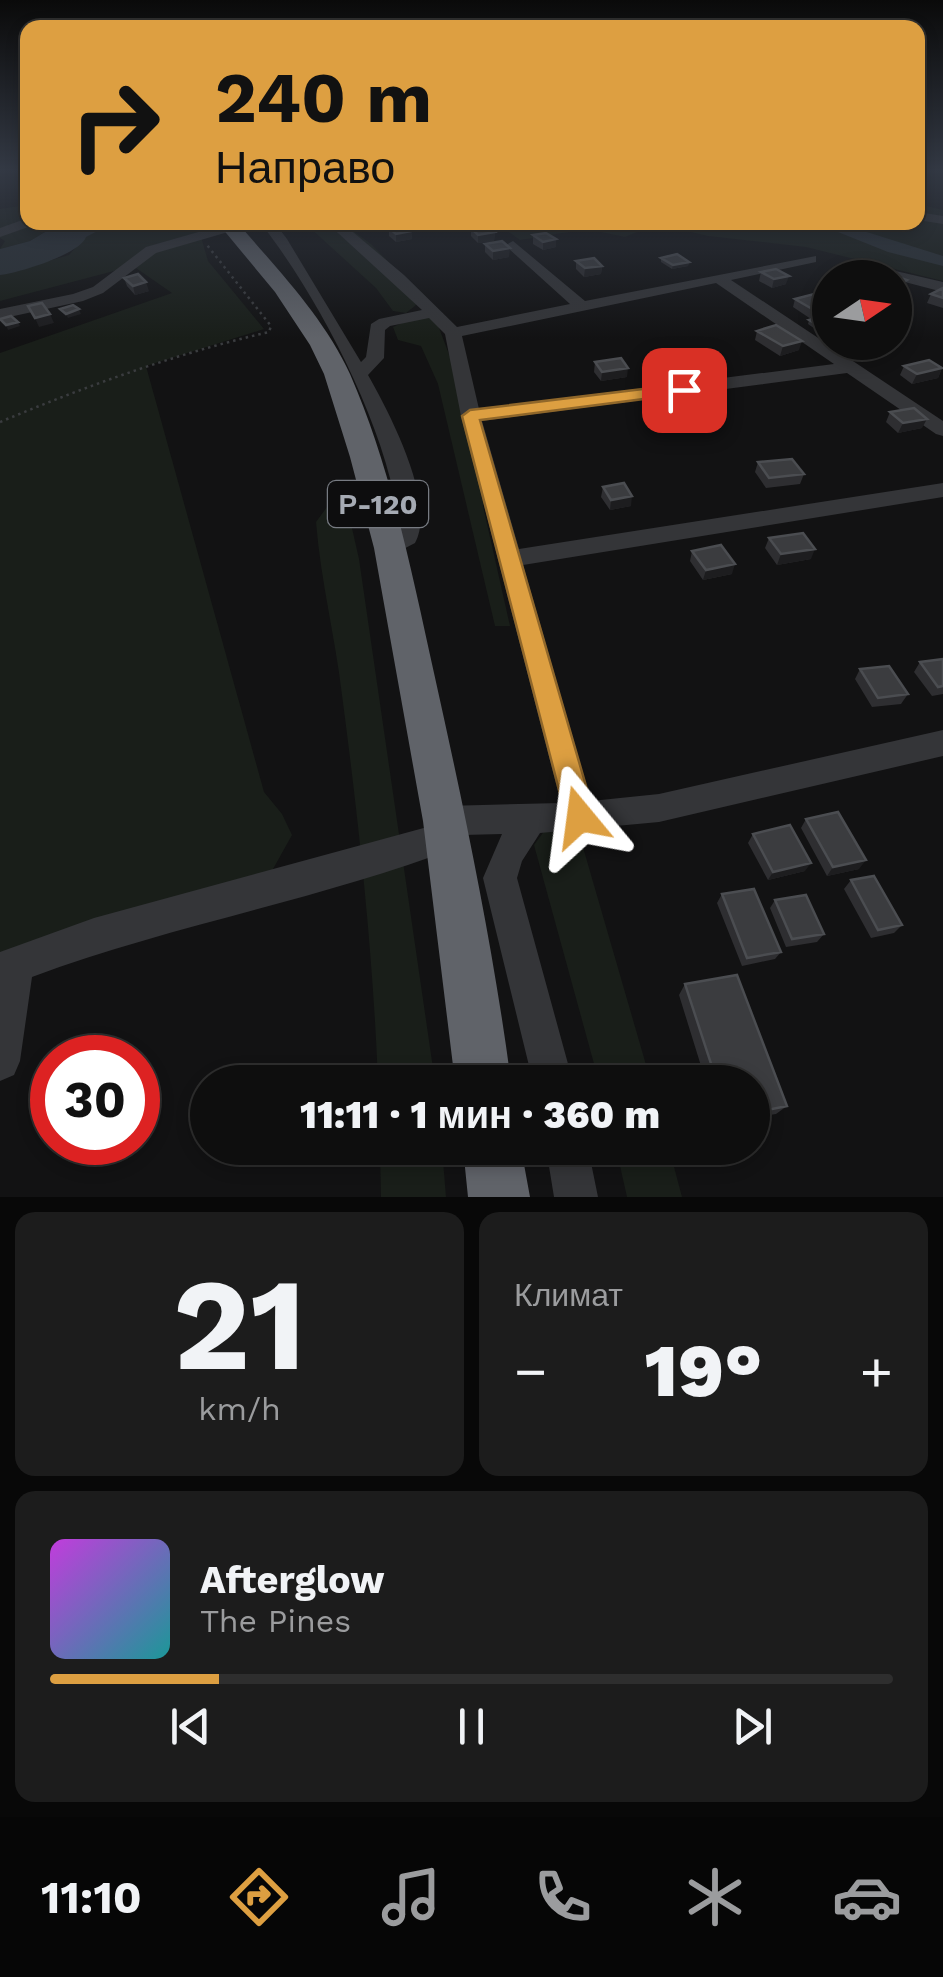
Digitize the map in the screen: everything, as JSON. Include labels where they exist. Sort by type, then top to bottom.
[{"type":"highway","name":"Р-120","points":[[232,230],[304,317],[337,374],[390,548],[446,828],[481,1065]]},
{"type":"highway","points":[[495,1165],[500,1197]]},
{"type":"street","points":[[0,314],[78,298],[98,290],[151,250],[213,230]]},
{"type":"street","points":[[272,230],[301,269],[383,418],[409,510],[410,534],[390,548]]},
{"type":"street","points":[[342,230],[399,278],[454,333],[470,416],[580,817]]},
{"type":"street","points":[[513,244],[584,308]]},
{"type":"street","points":[[454,333],[811,259]]},
{"type":"street","points":[[722,280],[943,430]]},
{"type":"street","points":[[912,280],[943,287]]},
{"type":"street","points":[[361,372],[375,358],[378,328],[385,322],[432,313]]},
{"type":"street","points":[[470,416],[853,367]]},
{"type":"street","points":[[510,558],[943,490]]},
{"type":"street","points":[[0,1062],[7,968],[94,936],[384,857],[446,828],[659,808],[943,743]]},
{"type":"street","points":[[531,818],[521,836],[507,847],[500,878],[549,1065]]},
{"type":"street","points":[[570,1165],[576,1197]]},
{"type":"path","points":[[0,422],[109,377],[268,332],[271,326],[206,243],[195,236]]},
{"type":"shaded area","points":[[0,227],[48,230],[30,241],[0,249],[5,241],[0,238]]},
{"type":"shaded area","points":[[943,227],[943,281],[912,273],[912,260],[858,260],[806,247],[682,230]]},
{"type":"shaded area","points":[[48,230],[100,230],[61,256],[0,275],[0,249],[30,241]]},
{"type":"shaded area","points":[[99,230],[199,230],[208,261],[264,329],[146,366],[264,792],[282,814],[292,835],[268,878],[0,959],[0,353],[172,293],[133,266],[0,301],[0,275],[69,255],[85,237]]},
{"type":"shaded area","points":[[312,230],[352,230],[415,289],[416,305],[406,313],[393,311],[376,288]]},
{"type":"shaded area","points":[[506,230],[581,230],[520,240]]},
{"type":"shaded area","points":[[592,230],[642,230],[625,237]]},
{"type":"shaded area","points":[[419,315],[436,320],[474,420],[483,459],[483,506],[510,626],[495,626],[438,384],[421,346],[398,340],[393,327]]},
{"type":"shaded area","points":[[327,507],[349,515],[359,559],[433,1065],[377,1065],[360,840],[316,522]]},
{"type":"shaded area","points":[[553,819],[578,830],[646,1065],[594,1065],[534,845]]},
{"type":"shaded area","points":[[380,1165],[443,1165],[446,1197],[381,1197]]},
{"type":"shaded area","points":[[620,1165],[674,1165],[682,1197],[627,1197]]},
{"type":"building","points":[[473,230],[495,232],[478,235]]},
{"type":"building","points":[[546,233],[556,239],[543,242],[533,235]]},
{"type":"building","points":[[502,241],[510,248],[493,251],[485,244]]},
{"type":"building","points":[[677,254],[689,262],[673,265],[661,258]]},
{"type":"building","points":[[594,258],[602,266],[585,268],[576,261]]},
{"type":"building","points":[[776,269],[789,276],[774,279],[761,272]]},
{"type":"building","points":[[138,274],[146,282],[133,286],[124,278]]},
{"type":"building","points":[[812,295],[812,309],[795,299]]},
{"type":"building","points":[[42,303],[50,314],[35,318],[28,306]]},
{"type":"building","points":[[73,305],[79,309],[66,314],[60,309]]},
{"type":"building","points":[[11,316],[18,322],[6,325],[0,319]]},
{"type":"building","points":[[776,325],[802,341],[783,346],[757,331]]},
{"type":"building","points":[[621,358],[628,368],[602,372],[595,362]]},
{"type":"building","points":[[929,360],[942,368],[917,374],[904,366]]},
{"type":"building","points":[[914,408],[927,419],[903,423],[890,412]]},
{"type":"building","points":[[792,459],[804,474],[769,478],[758,462]]},
{"type":"building","points":[[624,483],[632,496],[611,500],[603,487]]},
{"type":"building","points":[[803,533],[815,549],[781,554],[769,538]]},
{"type":"building","points":[[721,545],[735,564],[706,570],[692,551]]},
{"type":"building","points":[[943,659],[943,686],[938,687],[920,662]]},
{"type":"building","points":[[889,666],[908,694],[878,698],[860,669]]},
{"type":"building","points":[[838,812],[866,860],[833,867],[806,819]]},
{"type":"building","points":[[790,825],[811,863],[773,872],[753,834]]},
{"type":"building","points":[[874,876],[902,925],[878,930],[851,880]]},
{"type":"building","points":[[754,889],[781,952],[747,958],[722,894]]},
{"type":"building","points":[[806,895],[824,934],[792,939],[775,900]]},
{"type":"building","points":[[737,975],[787,1106],[770,1109],[770,1065],[711,1065],[685,984]]},
{"type":"waterway","points":[[842,230],[943,261]]},
{"type":"route","points":[[580,817],[470,416],[684,390]]}]
